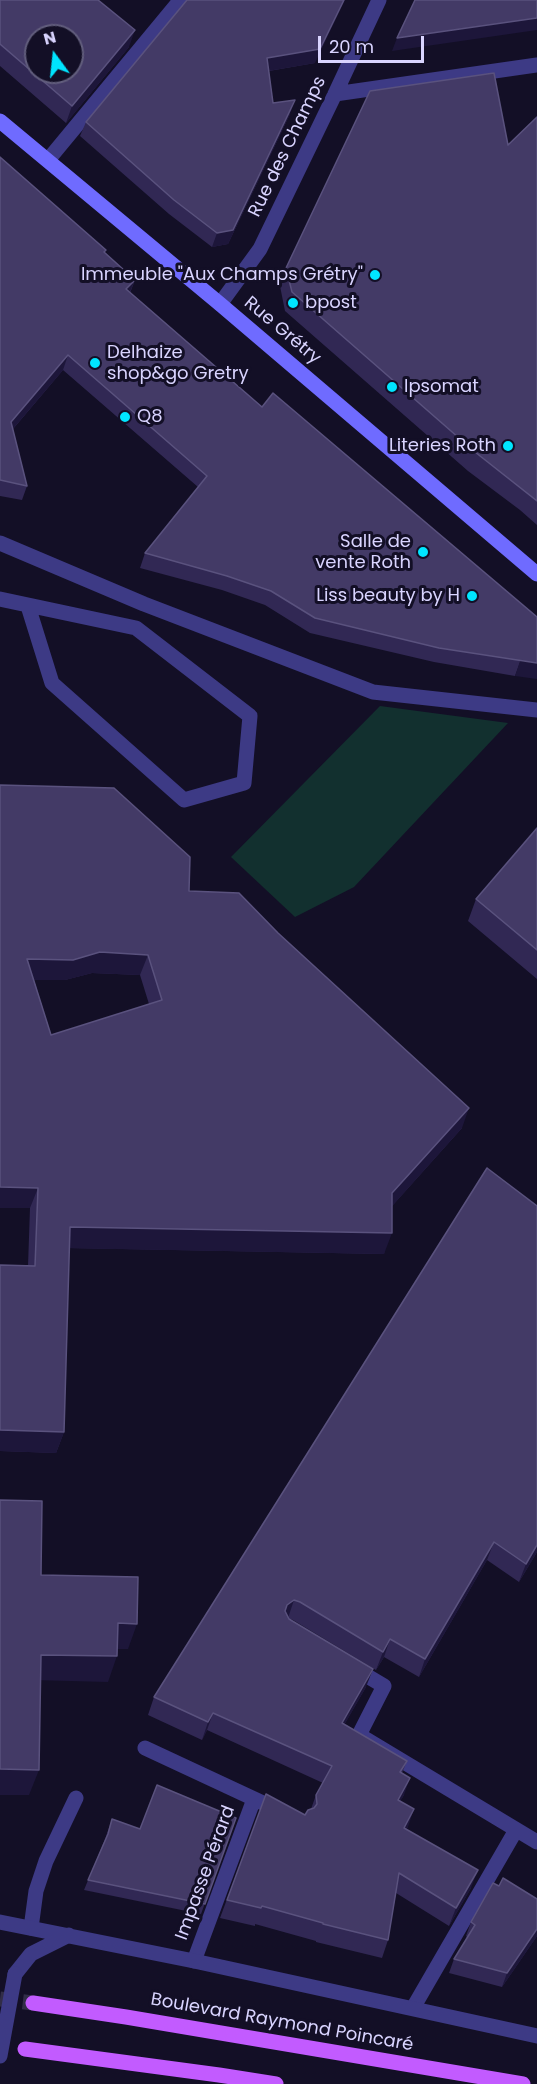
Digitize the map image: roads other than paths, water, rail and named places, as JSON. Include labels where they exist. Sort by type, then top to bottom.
[{"type":"main road","name":"Boulevard Raymond Poincaré","points":[[33,2003],[523,2084]]},
{"type":"main road","points":[[25,2049],[276,2084]]},
{"type":"street","name":"Rue des Champs","points":[[220,304],[260,249],[379,0]]},
{"type":"street","points":[[48,160],[178,3],[226,4]]},
{"type":"street","points":[[335,94],[537,65]]},
{"type":"street","name":"Rue Grétry","points":[[0,121],[220,304],[537,574]]},
{"type":"street","points":[[0,543],[144,604],[373,692],[537,710]]},
{"type":"street","points":[[0,599],[136,628],[250,716],[244,783],[184,800],[52,683],[28,606]]},
{"type":"street","points":[[336,1657],[384,1686],[359,1735],[537,1842]]},
{"type":"street","name":"Impasse Pérard","points":[[145,1748],[273,1807]]},
{"type":"street","points":[[31,1928],[36,1891],[46,1861],[75,1798]]},
{"type":"street","name":"Impasse Pérard","points":[[194,1961],[254,1799]]},
{"type":"street","points":[[412,2008],[516,1830]]},
{"type":"street","name":"Boulevard Raymond Poincaré","points":[[0,1922],[194,1961],[537,2036]]},
{"type":"street","points":[[0,2056],[15,1974],[31,1954],[69,1935]]},
{"type":"tunnel","points":[[0,1999],[33,2003]]},
{"type":"place","name":"Immeuble \"Aux Champs Grétry\"","points":[[375,275]]},
{"type":"place","name":"bpost","points":[[293,303]]},
{"type":"place","name":"Delhaize shop&go Gretry","points":[[95,363]]},
{"type":"place","name":"Ipsomat","points":[[392,387]]},
{"type":"place","name":"Q8","points":[[125,417]]},
{"type":"place","name":"Literies Roth","points":[[508,446]]},
{"type":"place","name":"Salle de vente Roth","points":[[423,552]]},
{"type":"place","name":"Liss beauty by H","points":[[472,596]]}]
